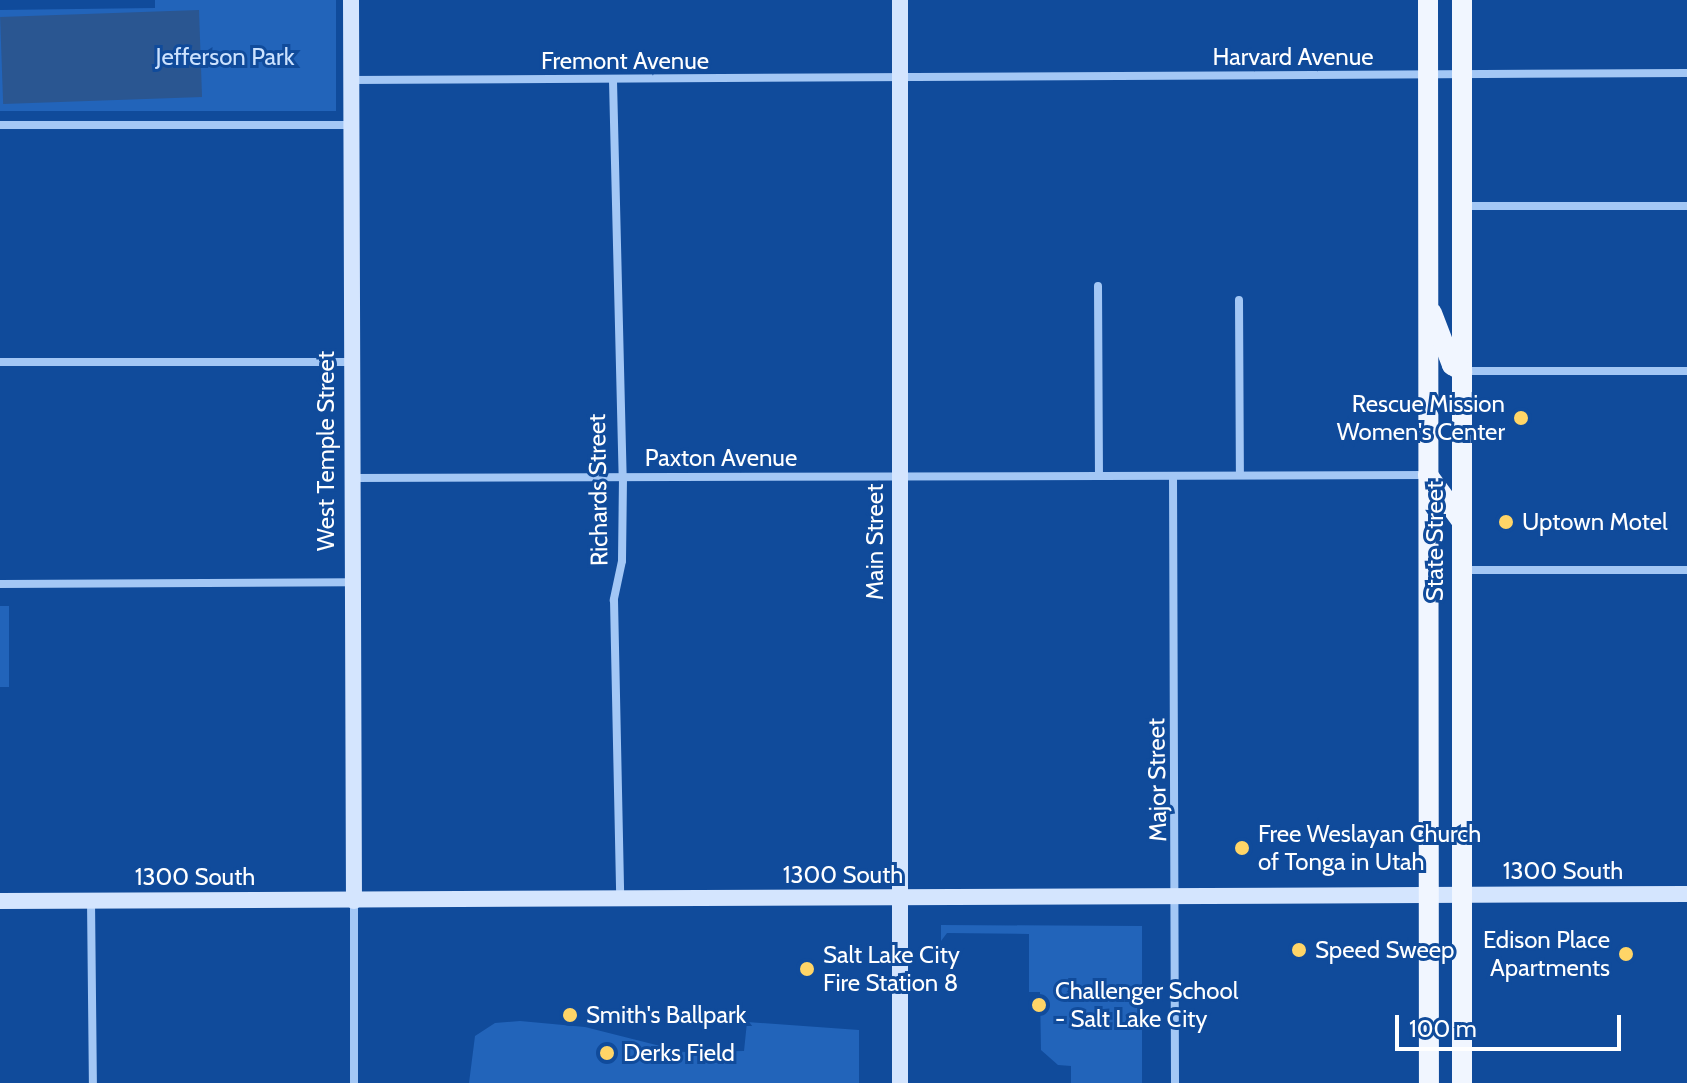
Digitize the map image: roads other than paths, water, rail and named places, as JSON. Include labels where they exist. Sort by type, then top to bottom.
[{"type":"main road","name":"State Street","points":[[1428,0],[1429,1083]]},
{"type":"main road","name":"State Street","points":[[1462,0],[1462,1083]]},
{"type":"main road","points":[[1428,302],[1447,355],[1462,371]]},
{"type":"main road","points":[[1428,475],[1462,522]]},
{"type":"street","name":"West Temple Street","points":[[351,0],[350,478],[354,901]]},
{"type":"street","name":"Main Street","points":[[900,0],[900,1083]]},
{"type":"street","name":"Harvard Avenue","points":[[900,79],[1687,73]]},
{"type":"street","name":"Fremont Avenue","points":[[350,80],[900,79]]},
{"type":"street","name":"Richards Street","points":[[613,81],[623,478],[622,561],[614,600],[620,898]]},
{"type":"street","points":[[0,125],[349,125]]},
{"type":"street","points":[[1462,206],[1687,206]]},
{"type":"street","points":[[1098,286],[1099,476]]},
{"type":"street","points":[[1239,300],[1240,475]]},
{"type":"street","points":[[0,362],[350,362]]},
{"type":"street","points":[[1462,371],[1687,371]]},
{"type":"street","name":"Paxton Avenue","points":[[350,478],[1428,475]]},
{"type":"street","name":"Major Street","points":[[1173,476],[1175,1083]]},
{"type":"street","points":[[1461,570],[1687,570]]},
{"type":"street","points":[[0,584],[351,582]]},
{"type":"street","name":"1300 South","points":[[0,901],[1687,894]]},
{"type":"street","points":[[91,901],[93,1083]]},
{"type":"street","points":[[354,901],[354,1083]]},
{"type":"place","name":"Rescue Mission Women's Center","points":[[1521,418]]},
{"type":"place","name":"Uptown Motel","points":[[1506,522]]},
{"type":"place","name":"Free Weslayan Church of Tonga in Utah","points":[[1242,848]]},
{"type":"place","name":"Speed Sweep","points":[[1299,950]]},
{"type":"place","name":"Edison Place Apartments","points":[[1626,954]]},
{"type":"place","name":"Salt Lake City Fire Station 8","points":[[807,969]]},
{"type":"place","name":"Challenger School - Salt Lake City","points":[[1039,1005]]},
{"type":"place","name":"Smith's Ballpark","points":[[570,1015]]},
{"type":"place","name":"Derks Field","points":[[607,1053]]},
{"type":"park label","name":"Jefferson Park","points":[[225,57]]}]
